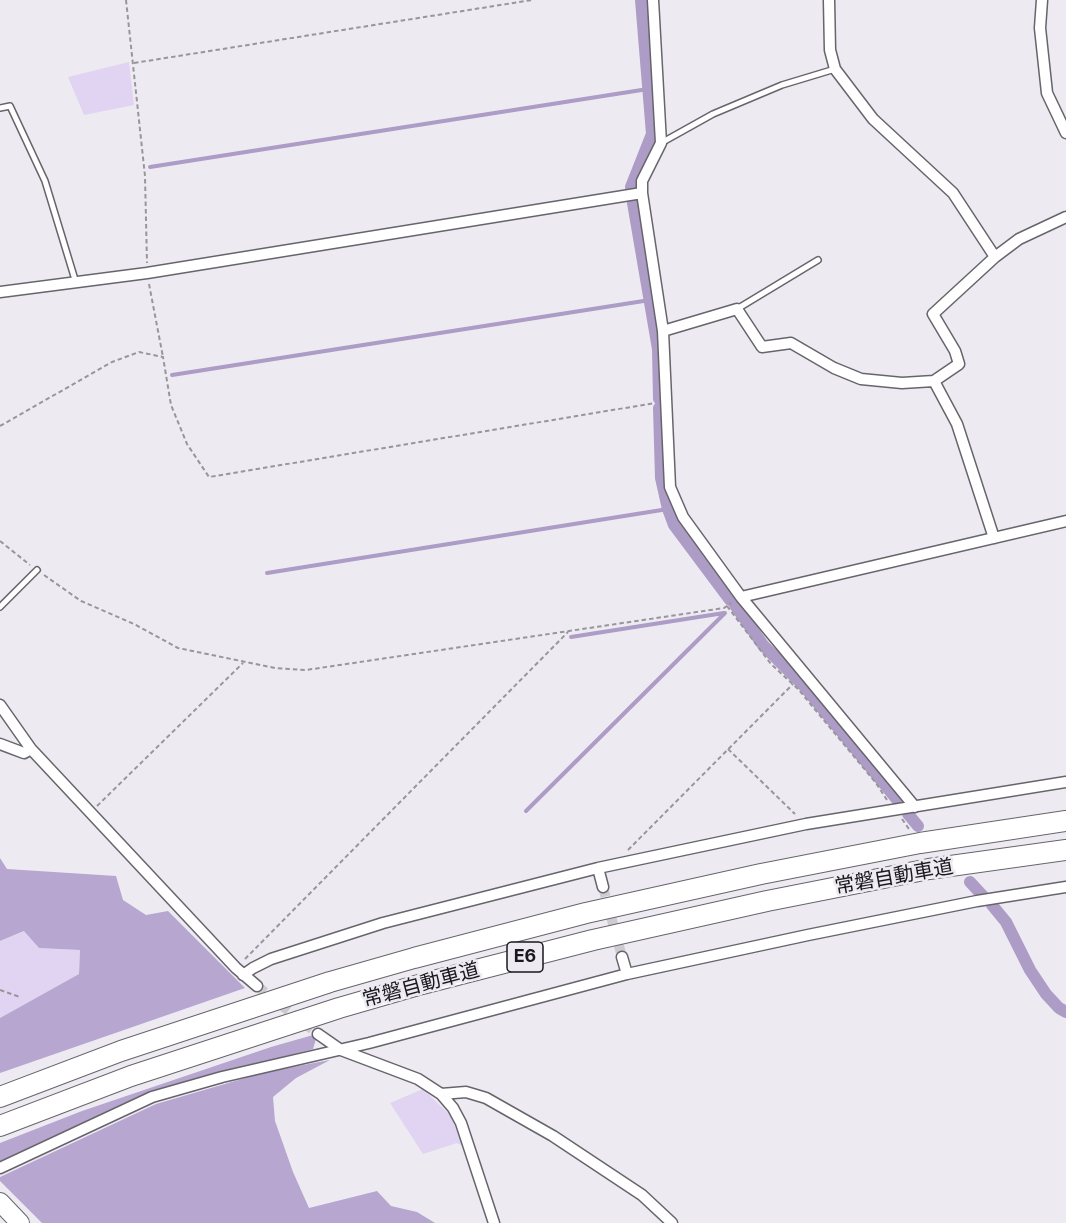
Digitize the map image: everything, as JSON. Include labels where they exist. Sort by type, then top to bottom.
[{"type":"highway","name":"常磐自動車道","points":[[0,1097],[121,1051],[330,982],[435,952],[586,913],[761,874],[920,843],[1066,821]]},
{"type":"highway","name":"常磐自動車道","points":[[0,1126],[132,1076],[339,1008],[497,964],[767,900],[929,869],[1066,850]]},
{"type":"main road","points":[[0,1202],[20,1223]]},
{"type":"street","points":[[653,0],[661,143],[642,181],[642,193],[663,331],[670,487],[683,517],[741,597],[915,807]]},
{"type":"street","points":[[829,0],[830,50],[835,69],[873,119],[953,193],[995,257]]},
{"type":"street","points":[[1042,0],[1040,28],[1047,93],[1066,133]]},
{"type":"street","points":[[0,292],[147,273],[642,193]]},
{"type":"street","points":[[663,331],[737,309],[762,347],[791,343],[834,368],[861,379],[902,383],[934,381],[958,364],[954,351],[933,314],[995,257],[1019,239],[1066,217]]},
{"type":"street","points":[[934,381],[957,424],[994,538]]},
{"type":"street","points":[[741,597],[1066,521]]},
{"type":"street","points":[[0,705],[31,749],[240,972],[257,986]]},
{"type":"street","points":[[0,744],[24,753],[31,749]]},
{"type":"street","points":[[240,972],[271,959],[383,923],[598,868],[806,824],[1066,782]]},
{"type":"street","points":[[598,868],[603,886]]},
{"type":"street","points":[[0,1168],[152,1097],[222,1077],[340,1050],[627,974],[820,932],[977,901],[1066,887]]},
{"type":"street","points":[[622,957],[627,974]]},
{"type":"street","points":[[318,1034],[340,1050],[418,1079],[441,1094],[453,1108],[461,1124],[494,1223]]},
{"type":"street","points":[[441,1094],[466,1092],[486,1098],[553,1136],[642,1195],[672,1223]]},
{"type":"lane","points":[[661,143],[713,114],[782,85],[835,69]]},
{"type":"lane","points":[[0,108],[10,106],[45,181],[76,283]]},
{"type":"lane","points":[[737,309],[818,260]]},
{"type":"lane","points":[[0,607],[37,570]]},
{"type":"path","points":[[126,0],[145,176],[147,273],[171,405],[187,444],[209,477],[666,401]]},
{"type":"path","points":[[134,63],[531,0]]},
{"type":"path","points":[[0,426],[112,362],[140,352],[163,357]]},
{"type":"path","points":[[0,541],[81,602],[134,624],[178,648],[274,668],[306,670],[568,632],[724,608],[741,597]]},
{"type":"path","points":[[727,606],[771,664],[793,684],[876,783],[896,811]]},
{"type":"path","points":[[240,972],[568,632]]},
{"type":"path","points":[[90,813],[243,663]]},
{"type":"path","points":[[612,866],[793,684]]},
{"type":"path","points":[[728,749],[806,824]]},
{"type":"path","points":[[0,990],[20,997]]},
{"type":"shaded area","points":[[129,62],[134,105],[84,115],[68,77]]},
{"type":"shaded area","points":[[0,858],[7,869],[116,876],[123,900],[146,915],[168,911],[245,988],[0,1073],[0,1018],[79,974],[80,950],[39,948],[24,931],[0,941]]},
{"type":"shaded area","points":[[25,931],[39,948],[80,950],[79,974],[0,1018],[0,941]]},
{"type":"shaded area","points":[[313,1035],[316,1039],[313,1049],[154,1091],[0,1163],[0,1143],[82,1111]]},
{"type":"shaded area","points":[[330,1060],[296,1078],[273,1097],[275,1121],[309,1208],[377,1191],[391,1206],[417,1212],[435,1223],[42,1223],[0,1181],[0,1177],[156,1104],[266,1072]]},
{"type":"shaded area","points":[[423,1089],[450,1115],[463,1146],[457,1143],[423,1154],[390,1103]]},
{"type":"waterway","points":[[631,187],[652,134],[641,0]]},
{"type":"waterway","points":[[150,167],[648,89]]},
{"type":"waterway","points":[[633,203],[658,349],[659,399]]},
{"type":"waterway","points":[[172,375],[650,300]]},
{"type":"waterway","points":[[659,408],[661,478],[668,509],[674,525],[730,600]]},
{"type":"waterway","points":[[267,573],[668,509]]},
{"type":"waterway","points":[[735,605],[763,645],[804,686],[899,802]]},
{"type":"waterway","points":[[571,637],[724,613]]},
{"type":"waterway","points":[[526,811],[725,613]]},
{"type":"waterway","points":[[908,814],[918,826]]},
{"type":"waterway","points":[[970,882],[983,896]]},
{"type":"waterway","points":[[992,905],[1006,922],[1030,970],[1046,994],[1066,1012]]},
{"type":"tunnel","points":[[603,887],[622,957]]},
{"type":"tunnel","points":[[257,986],[318,1034]]}]
